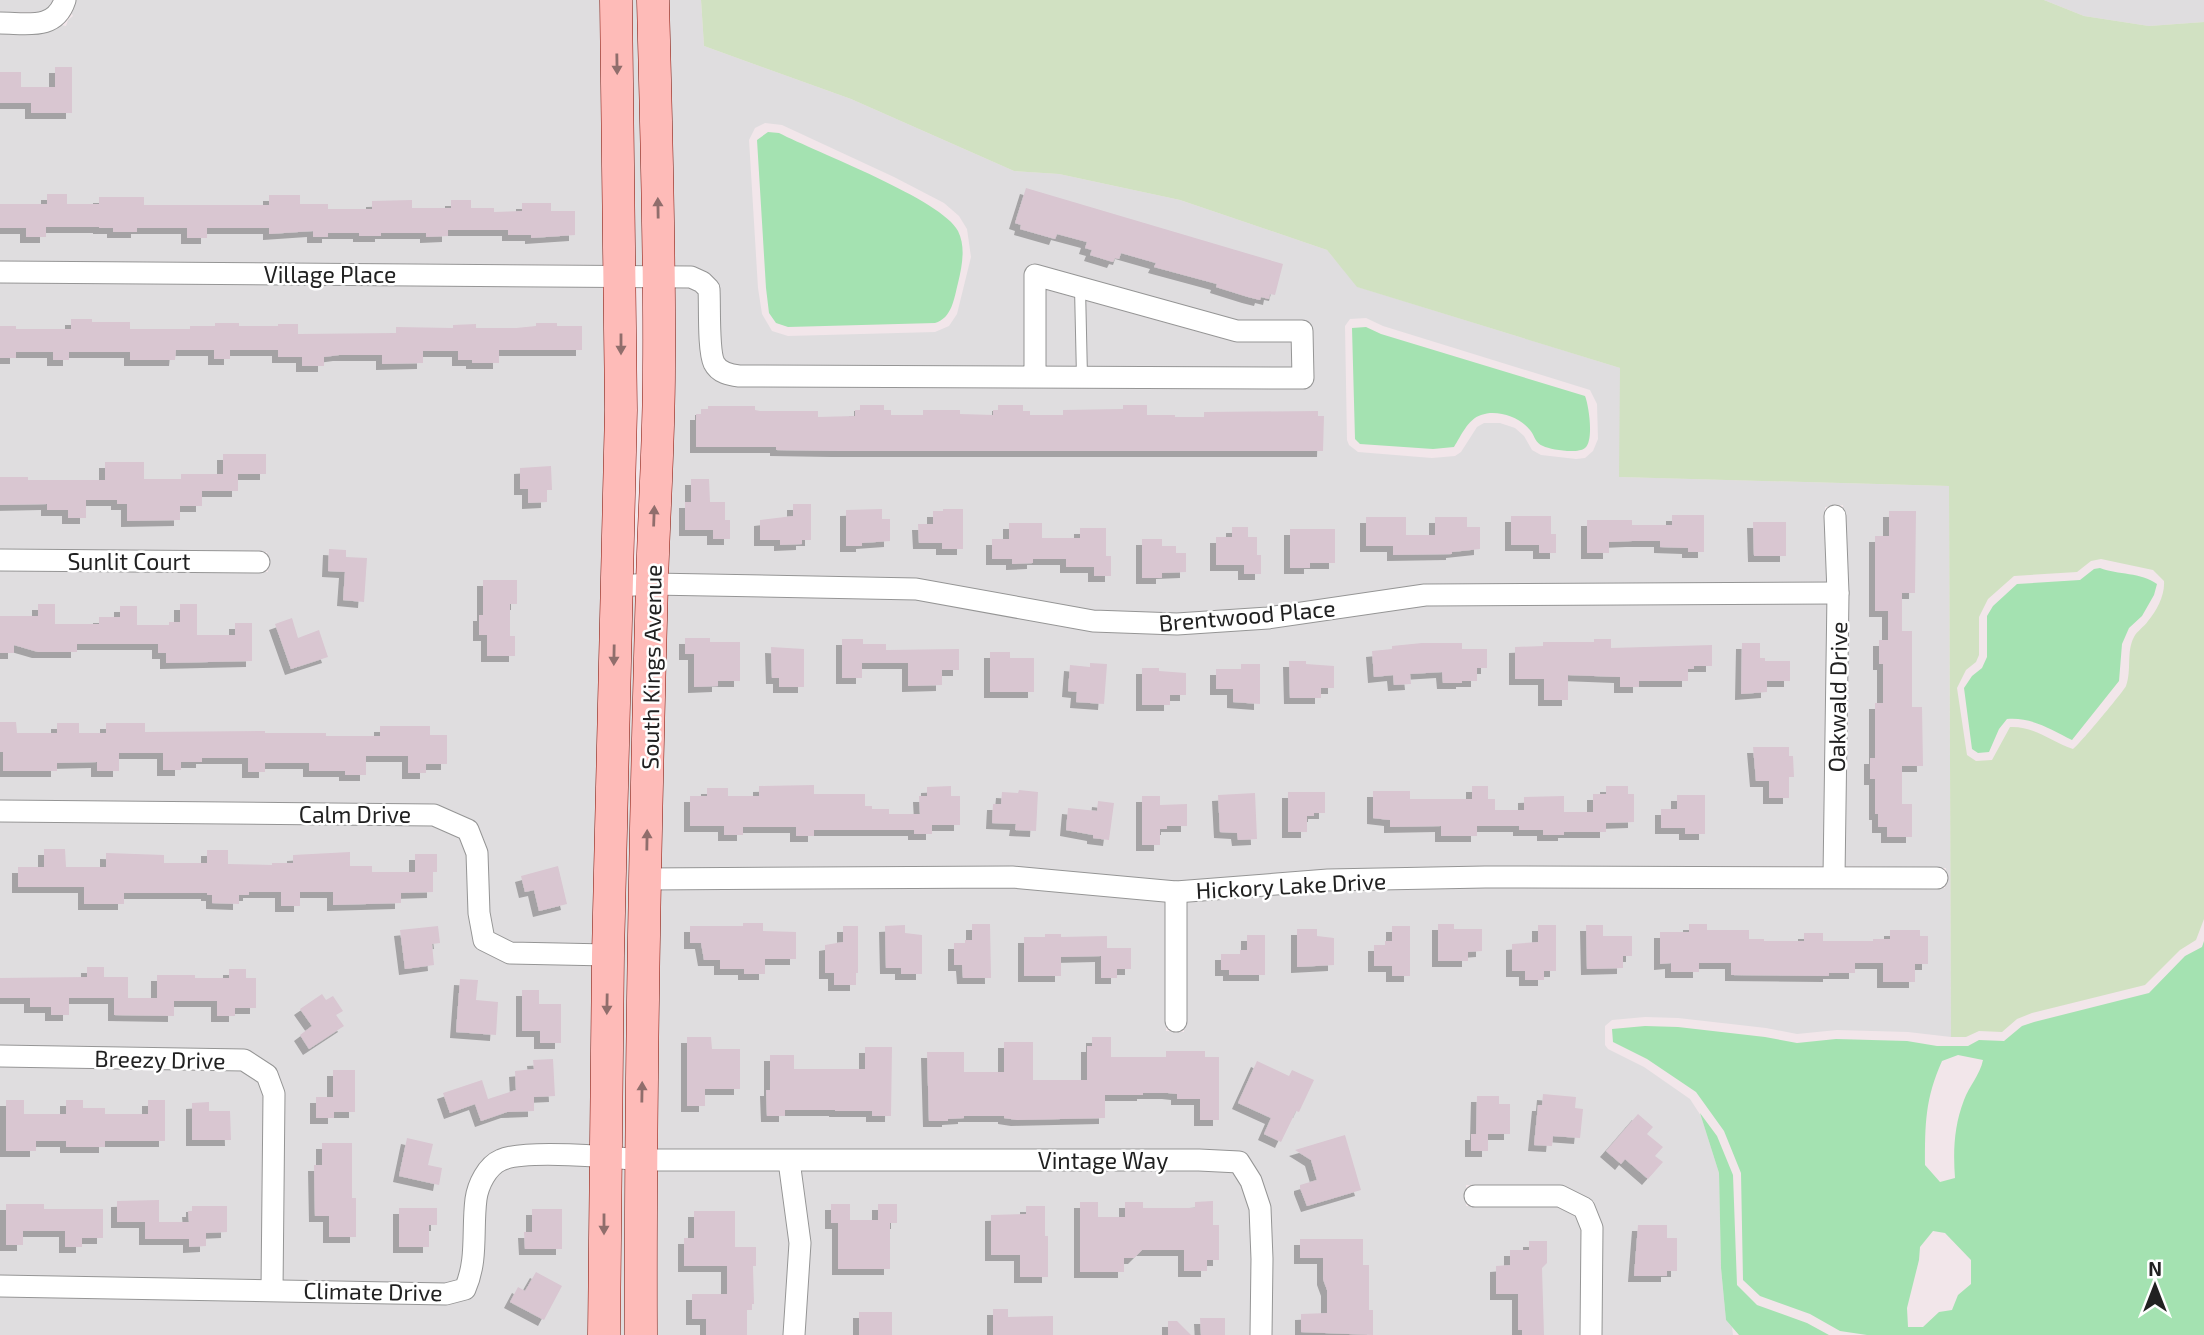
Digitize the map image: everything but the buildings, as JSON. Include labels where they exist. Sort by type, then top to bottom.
[{"type":"main road","name":"South Kings Avenue","points":[[604,1335],[604,1156],[621,410],[616,0]]},
{"type":"main road","name":"South Kings Avenue","points":[[641,1335],[640,1160],[659,374],[653,0]]},
{"type":"street","points":[[0,23],[47,23],[63,6]]},
{"type":"street","name":"Village Place","points":[[0,272],[691,277],[709,289],[714,363],[721,371],[730,375],[1035,377]]},
{"type":"street","points":[[1035,275],[1237,331],[1302,331],[1303,378],[1035,377],[1035,275]]},
{"type":"street","name":"Oakwald Drive","points":[[1834,877],[1838,593],[1835,516]]},
{"type":"street","name":"Sunlit Court","points":[[0,560],[259,562]]},
{"type":"street","name":"Brentwood Place","points":[[616,586],[652,584],[916,589],[1093,621],[1177,624],[1268,618],[1425,595],[1838,593]]},
{"type":"street","name":"Calm Drive","points":[[0,811],[434,815],[468,830],[477,853],[479,913],[484,940],[510,953],[608,955]]},
{"type":"street","name":"Hickory Lake Drive","points":[[646,879],[1012,877],[1176,892],[1341,880],[1485,877],[1937,878]]},
{"type":"street","points":[[1176,892],[1176,1021]]},
{"type":"street","name":"Breezy Drive","points":[[0,1056],[244,1060],[267,1075],[274,1094],[272,1290]]},
{"type":"street","name":"Climate Drive","points":[[0,1286],[446,1294],[465,1289],[473,1271],[477,1196],[486,1172],[500,1160],[518,1155],[604,1156],[640,1160]]},
{"type":"street","name":"Vintage Way","points":[[640,1160],[1240,1162],[1251,1181],[1260,1209],[1261,1335]]},
{"type":"street","points":[[789,1161],[800,1243],[794,1335]]},
{"type":"street","points":[[1475,1196],[1560,1196],[1584,1209],[1592,1228],[1591,1335]]},
{"type":"lane","points":[[1080,288],[1082,377]]},
{"type":"shaded area","points":[[0,0],[55,0],[53,6],[44,12],[0,12]]},
{"type":"shaded area","points":[[74,0],[606,0],[611,265],[0,262],[0,33],[47,33],[61,25],[66,26],[73,16],[71,12]]},
{"type":"shaded area","points":[[625,0],[643,0],[650,265],[630,265]]},
{"type":"shaded area","points":[[662,0],[701,0],[704,46],[851,99],[1014,171],[1059,174],[1180,200],[1327,250],[1358,287],[1620,368],[1620,477],[1949,486],[1951,1037],[1908,1032],[1837,1030],[1797,1034],[1678,1018],[1612,1020],[1605,1026],[1605,1045],[1608,1049],[1644,1067],[1690,1099],[1701,1116],[1719,1173],[1721,1268],[1726,1320],[1732,1327],[1733,1335],[1601,1335],[1602,1228],[1560,1186],[1466,1185],[1466,1206],[1558,1207],[1577,1217],[1583,1231],[1582,1335],[650,1335],[655,889],[1011,888],[1166,901],[1166,1031],[1184,1032],[1185,901],[1328,891],[1485,887],[1945,888],[1946,868],[1843,866],[1847,583],[1843,505],[1825,507],[1828,583],[1425,584],[1267,607],[1177,614],[1093,611],[917,579],[662,574],[668,287],[689,288],[700,294],[703,363],[717,380],[739,386],[1303,388],[1312,331],[1238,321],[1037,265],[1025,367],[739,365],[726,362],[721,351],[716,282],[706,272],[694,268],[668,266]],"holes":[[[765,123],[782,125],[894,177],[944,203],[959,216],[967,229],[971,257],[957,314],[949,326],[935,332],[788,336],[772,331],[762,314],[758,288],[749,140],[755,128]],[[1366,318],[1383,326],[1590,390],[1597,404],[1598,439],[1593,451],[1585,458],[1576,459],[1541,455],[1532,450],[1524,436],[1515,428],[1500,423],[1484,423],[1477,427],[1461,452],[1455,456],[1432,458],[1358,452],[1347,440],[1345,326],[1350,319]]]},
{"type":"shaded area","points":[[701,0],[2044,0],[2084,16],[2149,26],[2204,22],[2204,919],[2196,940],[2180,950],[2145,985],[2032,1013],[2017,1019],[2002,1032],[1979,1031],[1966,1037],[1951,1037],[1949,486],[1619,477],[1620,368],[1357,287],[1327,250],[1180,200],[1059,174],[1014,171],[851,99],[704,46]],"holes":[[[2101,559],[2153,570],[2164,581],[2163,592],[2154,612],[2135,635],[2126,686],[2073,749],[2027,729],[2010,727],[1992,760],[1976,761],[1967,755],[1957,688],[1966,670],[1976,662],[1979,655],[1979,617],[1988,599],[2014,576],[2077,572],[2091,561]]]},
{"type":"shaded area","points":[[2044,0],[2204,0],[2204,22],[2149,26],[2084,16]]},
{"type":"shaded area","points":[[768,132],[779,133],[905,191],[948,219],[958,231],[962,243],[962,257],[953,301],[949,312],[941,321],[788,327],[776,323],[769,313],[766,288],[757,140]]},
{"type":"shaded area","points":[[0,283],[611,286],[598,944],[512,943],[492,932],[471,821],[434,804],[0,801],[0,571],[268,572],[267,552],[0,550]]},
{"type":"shaded area","points":[[1044,289],[1235,342],[1293,342],[1294,368],[1044,367]]},
{"type":"shaded area","points":[[1366,327],[1381,334],[1585,396],[1590,423],[1588,444],[1577,451],[1547,447],[1538,443],[1526,425],[1520,421],[1508,415],[1487,413],[1472,420],[1454,447],[1433,449],[1360,444],[1355,439],[1352,328]]},
{"type":"shaded area","points":[[2094,569],[2144,577],[2157,584],[2142,616],[2129,628],[2122,644],[2119,681],[2072,740],[2033,722],[2007,719],[1999,729],[1989,752],[1978,753],[1972,749],[1964,688],[1982,668],[1987,657],[1987,616],[1993,606],[2017,584],[2080,580]]},
{"type":"shaded area","points":[[642,595],[628,1148],[614,1146],[625,596]]},
{"type":"shaded area","points":[[661,595],[916,599],[1091,632],[1177,635],[1269,628],[1426,605],[1829,604],[1825,866],[1485,866],[1327,870],[1176,881],[1012,867],[656,869]]},
{"type":"shaded area","points":[[0,822],[432,825],[460,838],[468,856],[480,949],[510,963],[598,965],[595,1145],[516,1145],[494,1152],[480,1164],[464,1269],[459,1280],[445,1284],[282,1280],[284,1094],[244,1050],[0,1045]]},
{"type":"shaded area","points":[[2204,941],[2204,1335],[1867,1335],[1840,1331],[1810,1314],[1760,1296],[1743,1280],[1741,1173],[1724,1131],[1696,1092],[1647,1059],[1613,1042],[1612,1029],[1645,1026],[1678,1027],[1797,1043],[1836,1039],[1968,1046],[1979,1040],[2004,1041],[2022,1026],[2034,1022],[2149,993],[2185,956],[2202,947]],"holes":[[[1958,1055],[1983,1060],[1958,1119],[1954,1148],[1955,1178],[1940,1182],[1925,1165],[1927,1112],[1942,1061]],[[1933,1231],[1945,1233],[1971,1260],[1971,1284],[1958,1295],[1952,1310],[1939,1312],[1923,1327],[1908,1327],[1907,1308],[1920,1247]]]},
{"type":"shaded area","points":[[0,1067],[241,1071],[260,1083],[265,1096],[263,1280],[0,1276]]},
{"type":"shaded area","points":[[1700,1113],[1717,1136],[1733,1175],[1737,1285],[1757,1305],[1807,1323],[1829,1335],[1739,1335],[1726,1320],[1721,1268],[1719,1173]]},
{"type":"shaded area","points":[[519,1166],[595,1166],[595,1335],[0,1335],[0,1297],[449,1305],[468,1299],[482,1272],[486,1199],[494,1179],[504,1170]]},
{"type":"shaded area","points":[[614,1167],[628,1169],[628,1335],[614,1335]]}]
